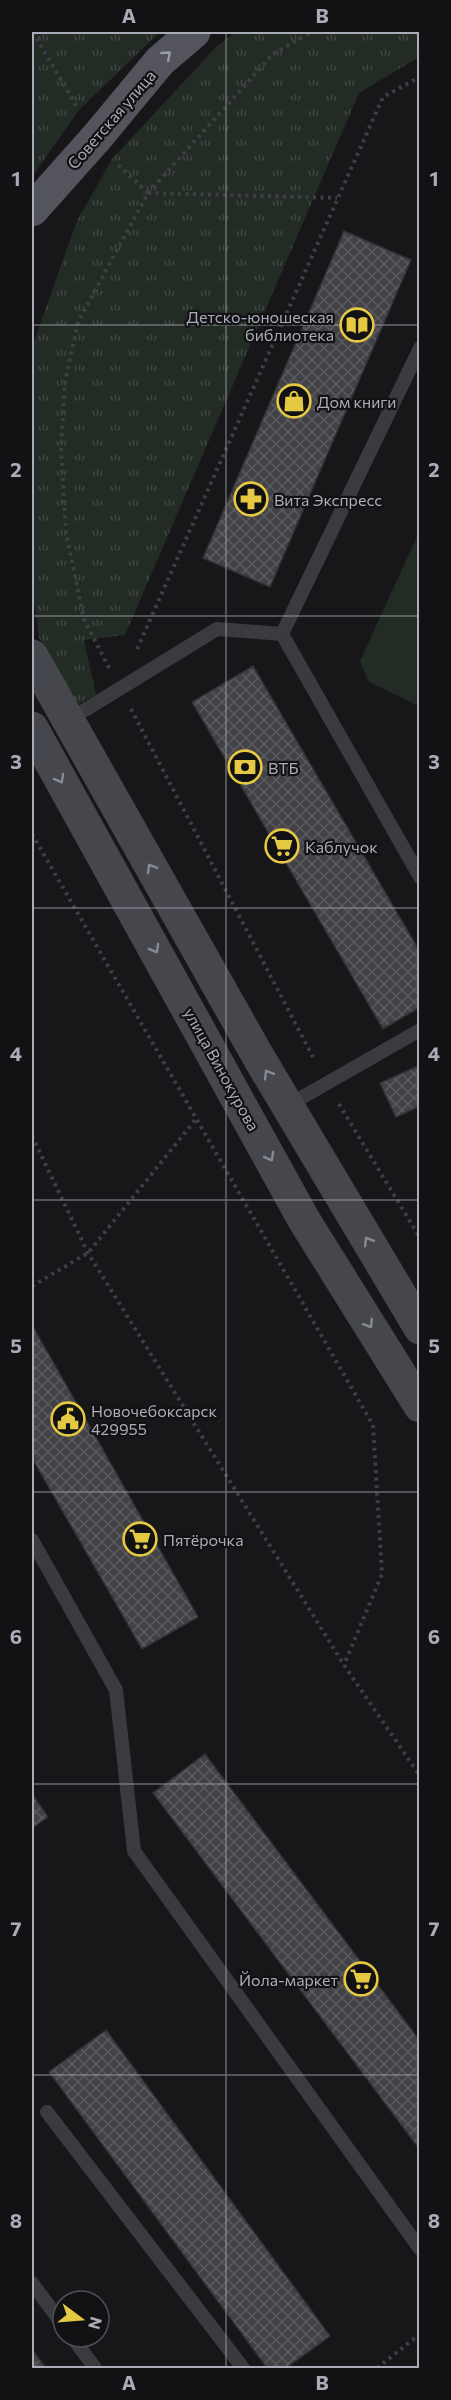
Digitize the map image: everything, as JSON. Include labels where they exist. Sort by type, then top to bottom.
[{"type":"main road","name":"Советская улица","points":[[32,210],[160,61],[194,32]]},
{"type":"main road","points":[[32,656],[66,722],[287,1106],[420,1328]]},
{"type":"main road","name":"улица Винокурова","points":[[32,728],[304,1220],[420,1406]]},
{"type":"lane","points":[[282,634],[420,348]]},
{"type":"lane","points":[[66,722],[217,629],[282,634]]},
{"type":"lane","points":[[282,634],[420,877]]},
{"type":"lane","points":[[287,1106],[420,1030]]},
{"type":"lane","points":[[32,1540],[116,1690],[134,1851],[420,2249]]},
{"type":"lane","points":[[47,2112],[243,2368]]},
{"type":"lane","points":[[32,2283],[51,2309]]},
{"type":"lane","points":[[81,2349],[95,2368]]},
{"type":"path","points":[[33,32],[79,110]]},
{"type":"path","points":[[311,32],[273,54],[148,193],[78,322],[65,382],[61,448],[66,532],[84,619],[327,1084],[420,1238]]},
{"type":"path","points":[[120,688],[383,97],[420,77]]},
{"type":"path","points":[[112,159],[148,193],[337,198]]},
{"type":"path","points":[[32,834],[373,1425],[382,1574],[344,1665]]},
{"type":"path","points":[[32,1286],[88,1252],[196,1119]]},
{"type":"path","points":[[32,1136],[88,1252],[344,1665],[420,1776]]},
{"type":"path","points":[[377,2368],[420,2334]]},
{"type":"green space","points":[[32,32],[160,32],[79,110],[32,177]]},
{"type":"green space","points":[[236,32],[419,32],[419,57],[359,93],[125,635],[84,640],[96,695],[72,708],[39,637],[32,588],[32,347],[77,221],[112,159],[218,45]]},
{"type":"green space","points":[[419,532],[419,706],[369,682],[360,661]]},
{"type":"building","points":[[344,231],[411,260],[270,587],[203,558]]},
{"type":"building","points":[[253,666],[420,952],[420,1007],[383,1029],[192,702]]},
{"type":"building","points":[[420,1065],[420,1106],[396,1117],[380,1083]]},
{"type":"building","points":[[32,1325],[198,1617],[142,1649],[32,1458]]},
{"type":"building","points":[[205,1754],[420,2041],[420,2150],[153,1793]]},
{"type":"building","points":[[32,1794],[48,1817],[32,1828]]},
{"type":"building","points":[[106,2030],[330,2336],[286,2368],[267,2368],[49,2072]]},
{"type":"building","points":[[32,2350],[46,2368],[32,2368]]},
{"type":"place","name":"Детско-юношеская библиотека","points":[[357,325]]},
{"type":"place","name":"Дом книги","points":[[294,401]]},
{"type":"place","name":"Вита Экспресс","points":[[251,499]]},
{"type":"place","name":"ВТБ","points":[[245,767]]},
{"type":"place","name":"Каблучок","points":[[282,846]]},
{"type":"place","name":"Новочебоксарск 429955","points":[[68,1419]]},
{"type":"place","name":"Пятёрочка","points":[[140,1539]]},
{"type":"place","name":"Йола-маркет","points":[[361,1979]]}]
